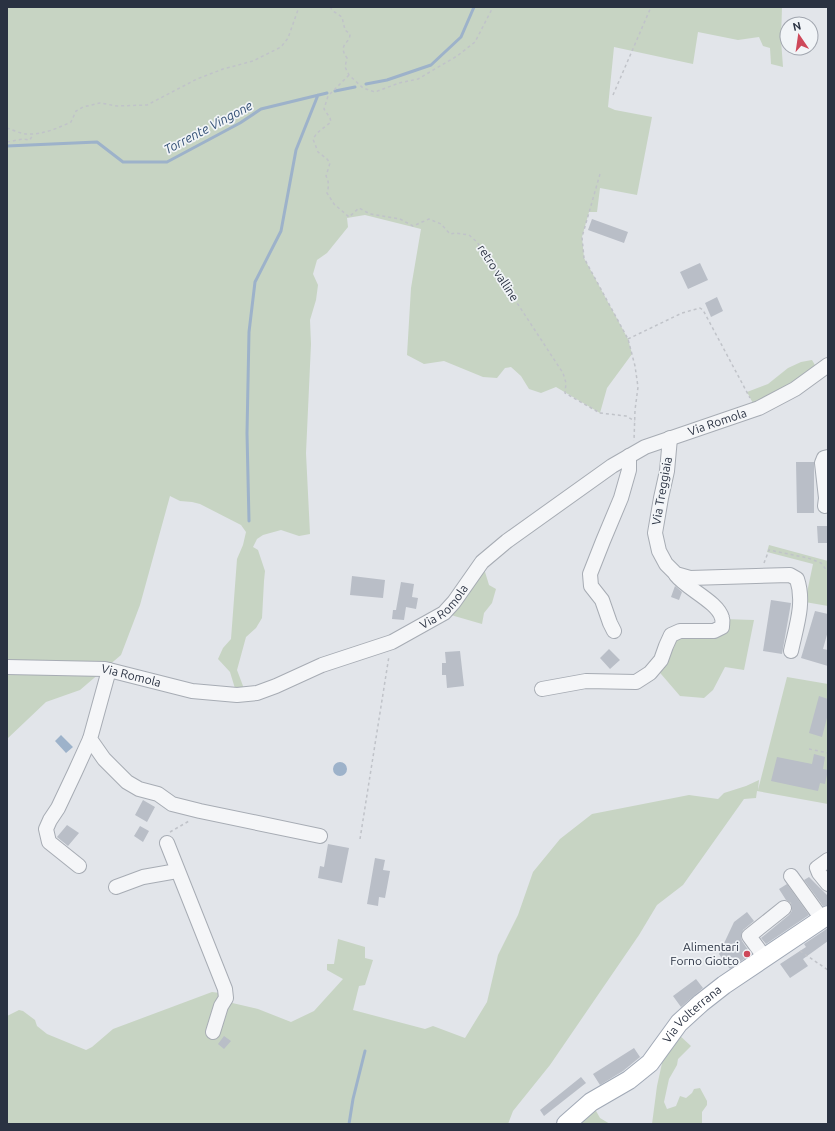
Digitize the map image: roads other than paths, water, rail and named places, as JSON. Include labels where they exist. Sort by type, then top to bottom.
[{"type":"main road","name":"Via Volterrana","points":[[566,1124],[591,1102],[630,1080],[650,1063],[679,1024],[700,1003],[724,985],[825,917]]},
{"type":"street","name":"Via Romola","points":[[7,667],[97,668],[192,691],[237,695],[263,691],[322,665],[392,642],[444,612],[454,602],[482,562],[507,541],[600,475],[645,447],[756,409],[795,389],[828,365]]},
{"type":"street","name":"Via Treggiaia","points":[[542,689],[586,681],[636,682],[650,673],[661,660],[672,635],[680,631],[714,631],[722,627],[722,619],[718,609],[682,582],[666,564],[659,551],[655,533],[667,471],[670,438]]},
{"type":"street","points":[[614,631],[602,600],[591,586],[590,574],[621,498],[633,454]]},
{"type":"street","points":[[825,506],[826,498],[822,463],[824,458],[828,457]]},
{"type":"street","points":[[676,574],[690,578],[790,574],[797,579],[800,588],[801,605],[791,651]]},
{"type":"street","points":[[79,866],[49,842],[46,828],[58,808],[90,739],[109,670]]},
{"type":"street","points":[[90,739],[104,759],[127,782],[139,789],[158,794],[172,804],[320,836]]},
{"type":"street","points":[[167,843],[177,871],[226,989],[226,998],[221,1006],[213,1032]]},
{"type":"street","points":[[828,860],[817,868],[828,884]]},
{"type":"street","points":[[116,887],[143,877],[177,871]]},
{"type":"street","points":[[791,876],[825,917]]},
{"type":"street","points":[[764,958],[748,936],[784,908]]},
{"type":"water","points":[[61,735],[73,747],[66,753],[55,741]]},
{"type":"water","points":[[340,762],[345,764],[347,769],[345,774],[340,776],[335,774],[333,769],[335,764]]},
{"type":"waterway","name":"Torrente Vingone","points":[[366,84],[387,80],[431,65],[461,37],[474,7]]},
{"type":"waterway","name":"Torrente Vingone","points":[[335,91],[355,87]]},
{"type":"waterway","name":"Torrente Vingone","points":[[7,146],[97,142],[123,162],[167,162],[240,123],[261,109],[327,93]]},
{"type":"waterway","points":[[249,521],[247,433],[249,332],[255,282],[281,231],[296,150],[318,95]]},
{"type":"waterway","points":[[349,1124],[353,1099],[365,1051]]},
{"type":"place","name":"Alimentari Forno Giotto","points":[[747,954]]}]
